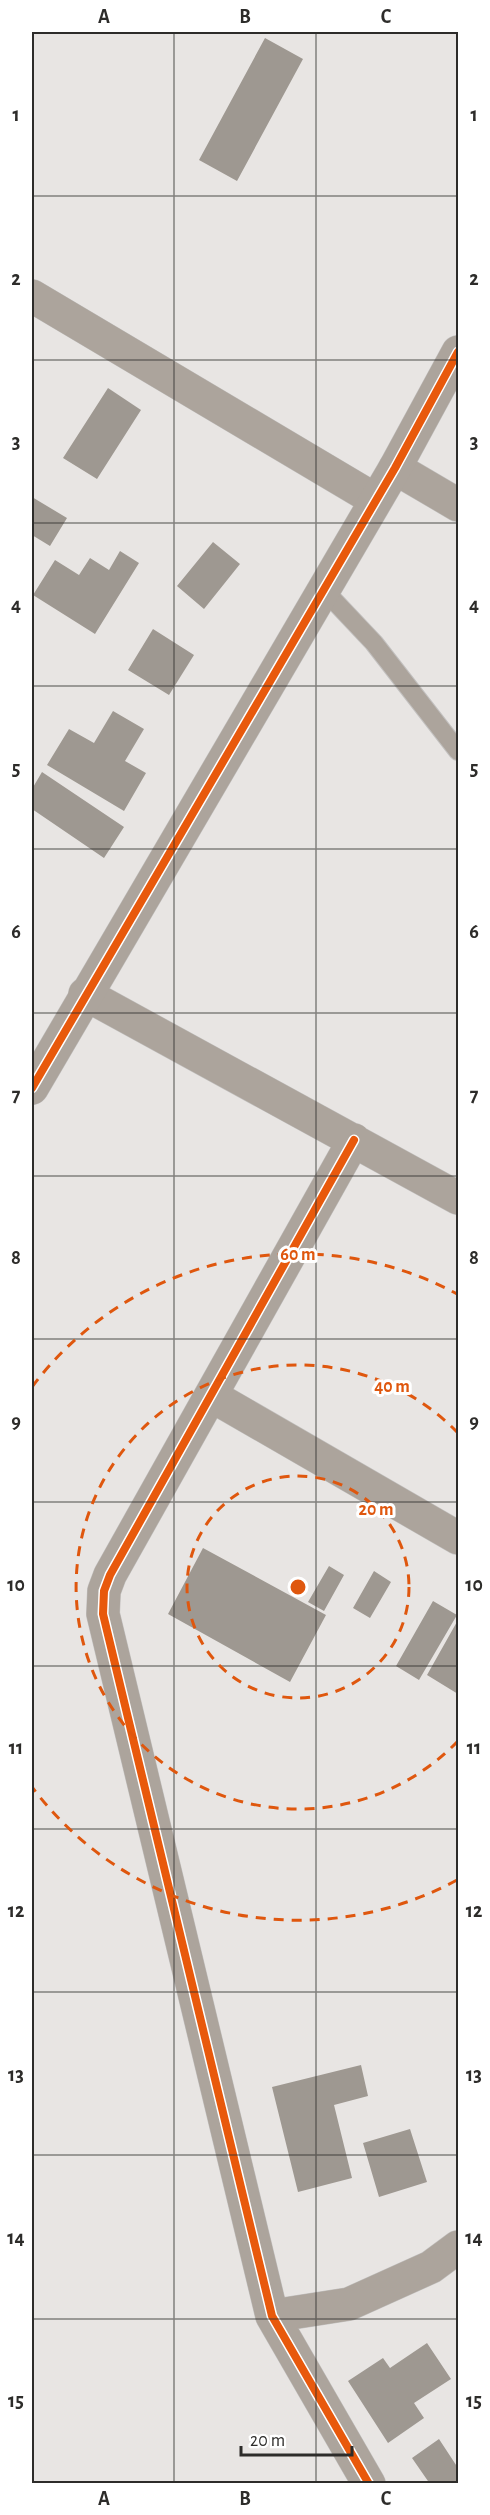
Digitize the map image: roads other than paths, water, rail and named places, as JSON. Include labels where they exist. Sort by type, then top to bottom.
[{"type":"street","points":[[32,296],[374,499]]},
{"type":"street","points":[[32,1088],[374,499],[395,468],[459,352]]},
{"type":"street","points":[[395,468],[459,505]]},
{"type":"street","points":[[85,994],[459,1198]]},
{"type":"street","points":[[354,1140],[110,1575],[104,1591],[103,1614],[272,2316],[369,2484]]},
{"type":"street","points":[[212,1396],[459,1538]]},
{"type":"street","points":[[272,2316],[349,2304],[431,2266],[459,2247]]},
{"type":"lane","points":[[323,589],[374,643],[459,751]]}]
